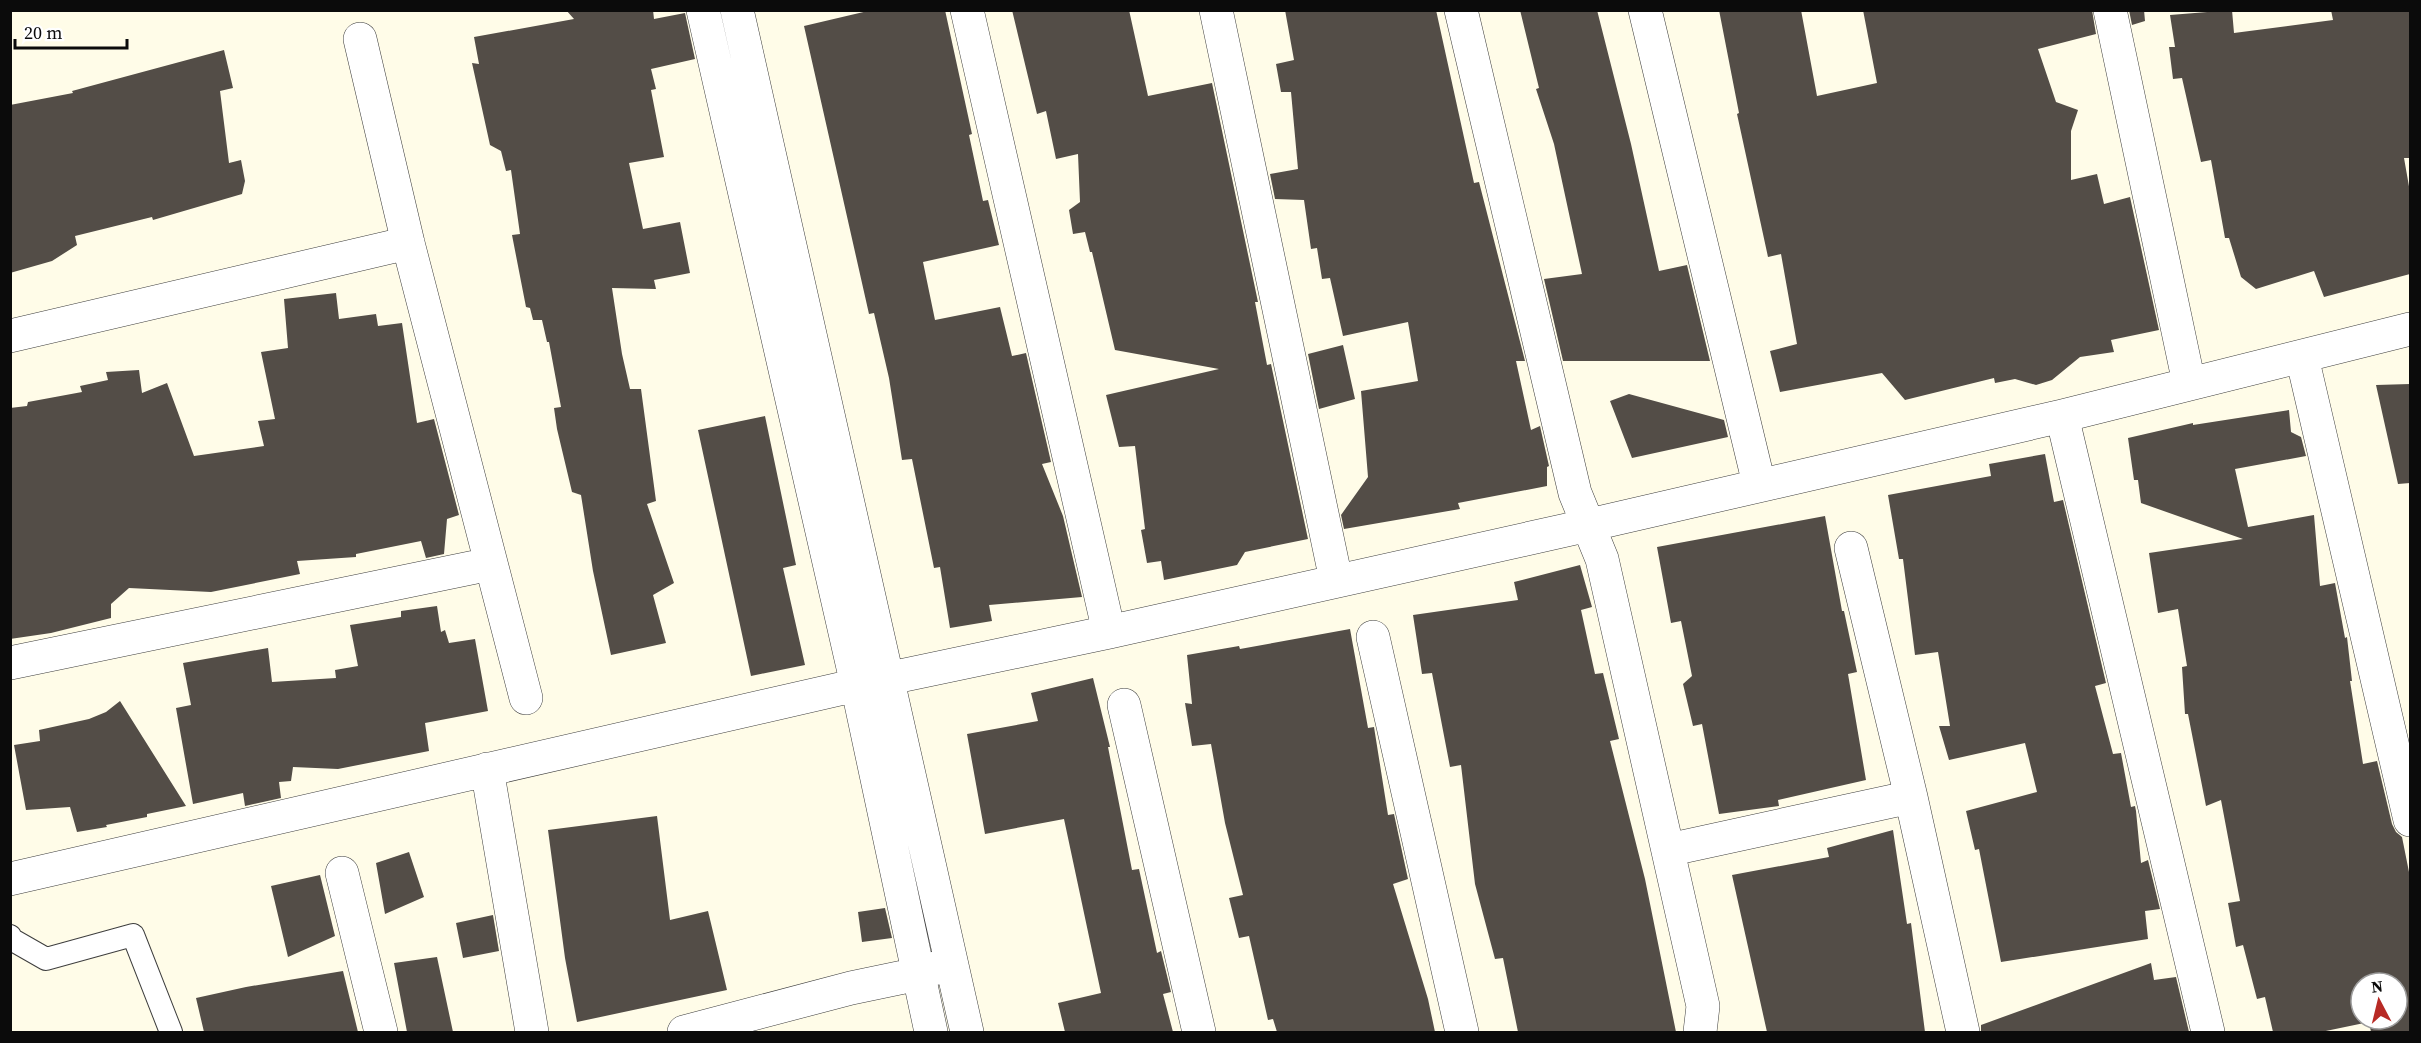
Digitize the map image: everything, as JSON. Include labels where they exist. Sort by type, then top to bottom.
[{"type":"street","points":[[703,10],[872,682],[967,1032]]},
{"type":"street","points":[[737,10],[872,682],[918,974],[931,1032]]},
{"type":"street","points":[[967,10],[1109,632]]},
{"type":"street","points":[[1216,10],[1336,580]]},
{"type":"street","points":[[1461,10],[1575,493],[1602,559],[1703,1006],[1700,1032]]},
{"type":"street","points":[[1645,10],[1759,484]]},
{"type":"street","points":[[2110,10],[2189,383]]},
{"type":"street","points":[[360,39],[408,243],[526,698]]},
{"type":"street","points":[[10,336],[408,243]]},
{"type":"street","points":[[10,879],[872,682],[1109,632],[1589,525],[2062,416],[2410,329]]},
{"type":"street","points":[[2302,357],[2410,820]]},
{"type":"street","points":[[2062,416],[2208,1032]]},
{"type":"street","points":[[1851,548],[1911,797],[1963,1032]]},
{"type":"street","points":[[10,663],[490,564]]},
{"type":"street","points":[[1373,637],[1462,1032]]},
{"type":"street","points":[[1124,705],[1199,1032]]},
{"type":"street","points":[[487,769],[532,1032]]},
{"type":"street","points":[[1668,850],[1911,797]]},
{"type":"street","points":[[342,873],[381,1032]]},
{"type":"street","points":[[684,1032],[788,1020],[851,987],[918,974],[950,963]]},
{"type":"lane","points":[[10,936],[11,939],[46,959],[133,936],[171,1032]]},
{"type":"building","points":[[566,10],[653,10],[654,19],[685,13],[695,59],[651,69],[656,89],[651,90],[664,157],[629,163],[643,229],[680,222],[690,273],[654,280],[656,289],[612,288],[630,389],[641,389],[656,501],[647,504],[674,583],[653,595],[666,643],[611,655],[593,571],[581,495],[572,492],[557,429],[554,408],[561,407],[549,342],[547,342],[542,320],[533,320],[530,308],[526,307],[512,235],[520,234],[511,170],[506,171],[501,151],[490,145],[472,63],[479,64],[474,37],[574,19]]},
{"type":"building","points":[[872,10],[945,10],[972,134],[969,135],[983,201],[988,200],[999,245],[923,262],[935,320],[1000,307],[1012,356],[1026,353],[1051,462],[1042,464],[1063,516],[1082,597],[989,605],[992,621],[950,628],[940,567],[934,568],[912,459],[902,460],[889,378],[874,313],[869,314],[804,26]]},
{"type":"building","points":[[1012,10],[1129,10],[1148,96],[1212,83],[1258,302],[1255,302],[1267,365],[1271,364],[1308,539],[1245,552],[1237,565],[1164,580],[1161,561],[1147,563],[1141,530],[1145,529],[1135,446],[1119,447],[1106,395],[1219,369],[1115,350],[1092,252],[1090,252],[1085,232],[1073,234],[1069,210],[1080,202],[1078,154],[1056,159],[1046,111],[1037,114]]},
{"type":"building","points":[[1285,10],[1436,10],[1474,183],[1479,182],[1525,361],[1516,361],[1531,430],[1540,426],[1549,466],[1547,467],[1547,486],[1458,503],[1460,509],[1344,529],[1341,515],[1368,477],[1361,391],[1418,381],[1408,322],[1343,336],[1330,278],[1322,279],[1317,248],[1311,249],[1304,200],[1275,199],[1270,174],[1298,169],[1291,92],[1281,92],[1276,64],[1294,60]]},
{"type":"building","points":[[1520,10],[1597,10],[1631,144],[1659,271],[1687,265],[1710,361],[1563,361],[1544,279],[1582,274],[1554,144],[1536,89],[1539,88]]},
{"type":"building","points":[[1719,10],[1801,10],[1817,96],[1877,83],[1863,10],[2092,10],[2096,34],[2038,49],[2056,102],[2078,110],[2071,131],[2071,180],[2097,174],[2104,204],[2130,197],[2159,330],[2111,340],[2114,352],[2080,357],[2052,380],[2036,385],[2015,379],[1995,383],[1994,378],[1905,400],[1882,373],[1780,392],[1770,351],[1797,344],[1781,254],[1768,257],[1737,114],[1739,113]]},
{"type":"building","points":[[2129,10],[2144,10],[2145,21],[2132,25]]},
{"type":"building","points":[[2232,10],[2234,33],[2333,20],[2331,10],[2410,10],[2410,158],[2404,158],[2410,192],[2410,274],[2324,297],[2314,271],[2256,289],[2241,277],[2229,238],[2225,238],[2211,160],[2201,162],[2182,78],[2173,79],[2169,47],[2175,47],[2170,15]]},
{"type":"building","points":[[224,50],[233,88],[220,91],[229,163],[241,160],[245,181],[242,194],[153,220],[152,217],[75,236],[77,245],[52,261],[10,273],[10,105],[73,93],[72,91]]},
{"type":"building","points":[[336,293],[339,319],[376,314],[378,326],[402,323],[417,423],[434,419],[459,515],[447,519],[444,554],[426,558],[421,541],[356,554],[356,557],[297,561],[300,574],[211,592],[129,588],[111,604],[111,618],[51,633],[10,639],[10,408],[27,406],[28,402],[82,392],[80,386],[108,380],[106,372],[139,370],[142,393],[167,383],[194,456],[264,446],[258,421],[275,419],[261,352],[288,348],[284,299]]},
{"type":"building","points":[[1343,345],[1355,399],[1319,409],[1308,354]]},
{"type":"building","points":[[2410,384],[2410,483],[2398,484],[2376,385]]},
{"type":"building","points":[[1629,394],[1724,420],[1728,437],[1632,458],[1610,401]]},
{"type":"building","points":[[2289,410],[2291,432],[2301,437],[2306,456],[2235,469],[2248,527],[2314,515],[2320,586],[2335,583],[2345,638],[2347,637],[2352,681],[2350,681],[2363,764],[2377,761],[2392,824],[2402,837],[2410,877],[2410,1032],[2371,1031],[2409,1031],[2409,971],[2349,971],[2349,1026],[2321,1032],[2273,1032],[2265,997],[2257,999],[2243,945],[2236,947],[2228,903],[2240,901],[2221,800],[2206,806],[2188,714],[2185,714],[2182,667],[2187,666],[2178,609],[2158,613],[2149,553],[2243,539],[2141,503],[2138,480],[2134,480],[2128,438],[2193,423],[2193,425]]},
{"type":"building","points":[[765,416],[796,565],[783,568],[805,665],[751,676],[698,430]]},
{"type":"building","points":[[2045,454],[2054,502],[2063,500],[2106,683],[2095,686],[2113,754],[2121,753],[2131,807],[2135,806],[2136,811],[2141,863],[2148,860],[2160,909],[2145,911],[2148,939],[2001,962],[1979,849],[1975,850],[1966,811],[2037,792],[2025,743],[1949,760],[1939,726],[1950,726],[1938,652],[1915,655],[1903,559],[1899,559],[1888,495],[1991,476],[1989,464]]},
{"type":"building","points":[[1825,516],[1842,611],[1844,611],[1857,672],[1848,674],[1866,780],[1778,800],[1779,806],[1719,814],[1702,724],[1693,726],[1683,684],[1692,676],[1681,621],[1671,623],[1657,547]]},
{"type":"building","points":[[1580,565],[1592,607],[1581,610],[1595,674],[1603,673],[1619,739],[1610,741],[1645,879],[1676,1032],[1518,1032],[1503,958],[1495,959],[1475,884],[1461,765],[1450,767],[1432,673],[1422,674],[1413,615],[1518,600],[1514,582]]},
{"type":"building","points":[[437,606],[441,632],[445,630],[449,643],[475,639],[488,711],[425,723],[429,751],[338,769],[293,767],[291,781],[279,782],[281,798],[245,806],[243,793],[193,804],[176,708],[191,705],[183,663],[268,648],[272,682],[336,678],[335,670],[358,666],[350,625],[401,617],[401,611]]},
{"type":"building","points":[[1350,629],[1368,728],[1374,727],[1388,815],[1394,814],[1408,879],[1393,884],[1428,999],[1435,1032],[1277,1032],[1273,1019],[1268,1020],[1249,936],[1239,938],[1229,898],[1243,895],[1225,823],[1211,744],[1192,746],[1185,703],[1192,704],[1187,655],[1239,646],[1240,649]]},
{"type":"building","points":[[1093,678],[1110,747],[1108,747],[1132,870],[1139,869],[1157,953],[1161,951],[1171,992],[1163,994],[1173,1032],[1065,1032],[1058,1003],[1101,993],[1064,819],[985,834],[967,734],[1038,721],[1031,693]]},
{"type":"building","points":[[120,701],[186,806],[147,814],[147,817],[106,825],[107,827],[77,832],[70,807],[26,810],[14,745],[40,741],[39,730],[89,719],[106,712]]},
{"type":"building","points":[[657,816],[670,920],[708,911],[727,990],[577,1022],[565,958],[548,830]]},
{"type":"building","points":[[1893,830],[1907,924],[1911,923],[1925,1032],[1767,1032],[1732,875],[1829,857],[1827,848]]},
{"type":"building","points":[[409,852],[424,897],[385,914],[376,863]]},
{"type":"building","points":[[320,875],[335,936],[288,957],[271,886]]},
{"type":"building","points":[[885,908],[892,938],[862,942],[858,912]]},
{"type":"building","points":[[493,915],[499,951],[463,958],[456,923]]},
{"type":"building","points":[[437,957],[453,1032],[407,1032],[394,963]]},
{"type":"building","points":[[2151,963],[2154,980],[2176,977],[2189,1032],[1981,1032],[1981,1025]]},
{"type":"building","points":[[343,971],[358,1032],[204,1032],[196,998]]}]
